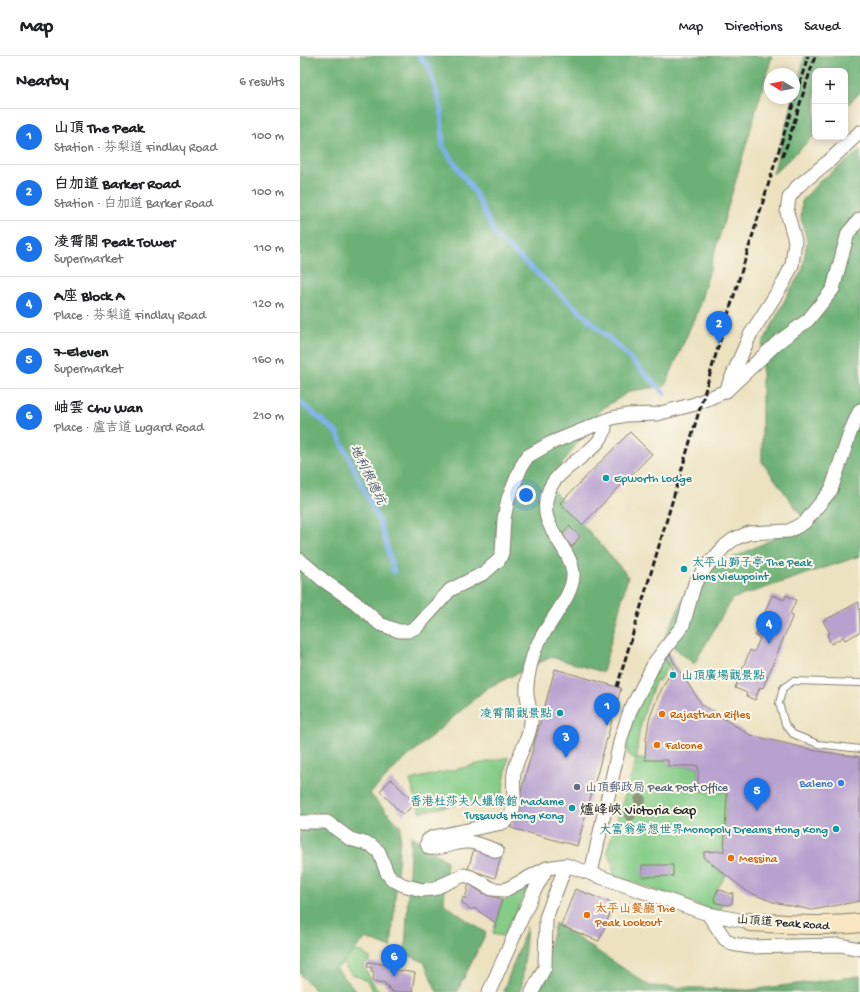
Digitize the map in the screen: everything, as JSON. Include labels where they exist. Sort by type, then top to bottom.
[{"type":"main road","name":"山頂道 Peak Road","points":[[750,922],[813,925],[842,925],[860,923]]},
{"type":"street","points":[[726,391],[750,335],[784,282],[792,265],[795,241],[787,207],[791,194],[801,183],[830,161],[860,132]]},
{"type":"street","points":[[300,560],[326,582],[356,603],[380,624],[399,631],[414,628],[420,624],[450,590],[484,573],[499,560],[502,553],[505,510],[513,486],[526,458],[551,443],[605,421],[627,415],[657,414],[695,404],[726,391],[777,343],[808,320],[833,288],[848,233],[860,219]]},
{"type":"street","points":[[591,873],[621,738],[630,712],[655,662],[683,625],[695,583],[706,567],[725,546],[734,539],[749,533],[789,532],[799,527],[809,518],[824,501],[834,484],[849,436],[860,410]]},
{"type":"street","points":[[497,851],[470,842],[454,843],[434,848],[429,848],[427,844],[428,840],[433,838],[502,823],[508,820],[513,811],[515,769],[531,723],[527,691],[532,658],[539,639],[568,594],[572,581],[570,562],[557,541],[548,520],[546,506],[548,493],[558,475],[600,441],[605,430],[605,421]]},
{"type":"street","name":"山頂道 Peak Road","points":[[300,822],[326,822],[350,839],[371,845],[377,850],[392,879],[403,885],[419,890],[433,889],[464,875],[471,876],[492,889],[505,890],[547,868],[566,865],[708,914],[750,922]]},
{"type":"street","points":[[532,992],[545,968],[546,918],[566,865]]},
{"type":"street","points":[[489,992],[533,893],[547,868]]},
{"type":"street","points":[[708,914],[725,939],[732,944],[755,947],[840,945],[860,949]]},
{"type":"lane","points":[[860,683],[793,681],[783,688],[779,703],[785,724],[793,734],[818,744],[860,749]]},
{"type":"green space","points":[[300,56],[772,56],[769,68],[764,68],[764,83],[698,310],[665,386],[630,391],[599,411],[548,485],[628,576],[603,672],[551,657],[487,688],[397,766],[370,794],[401,827],[391,948],[366,938],[337,969],[357,992],[317,992],[300,974]]},
{"type":"green space","points":[[805,56],[860,56],[860,93],[848,104],[848,68],[812,68],[812,138],[773,174],[792,104],[800,104],[800,74]]},
{"type":"green space","points":[[860,151],[860,556],[732,599],[694,664],[664,639],[694,576],[807,523],[762,462],[762,345],[789,292],[803,269],[807,241],[801,218],[802,201],[820,181]]},
{"type":"green space","points":[[663,655],[672,665],[666,669],[659,681],[656,680],[642,719],[638,738],[637,759],[668,760],[668,766],[698,766],[698,791],[727,791],[724,851],[704,852],[704,858],[726,875],[715,896],[716,903],[723,905],[719,912],[614,876],[612,861],[607,851],[636,760],[628,754],[627,744],[633,718],[645,690]]},
{"type":"green space","points":[[508,757],[502,795],[420,812],[410,780]]},
{"type":"green space","points":[[411,836],[447,861],[444,904],[486,933],[457,992],[437,992],[424,962],[405,954]]},
{"type":"green space","points":[[524,888],[527,890],[506,933],[501,936],[493,934],[501,902]]},
{"type":"green space","points":[[555,923],[650,986],[749,990],[860,976],[860,992],[539,992]]},
{"type":"green space","points":[[527,927],[520,992],[503,992]]},
{"type":"green space","points":[[351,951],[362,952],[371,959],[363,966],[374,985],[381,992],[373,992],[367,982],[347,970],[343,960]]},
{"type":"building","name":"Epworth Lodge","points":[[630,432],[652,454],[582,525],[560,503]]},
{"type":"building","points":[[569,526],[580,536],[572,547],[560,537]]},
{"type":"building","points":[[772,595],[784,600],[786,595],[796,600],[790,614],[793,615],[763,688],[760,687],[755,700],[746,696],[747,693],[735,688],[750,650],[754,652],[760,638],[755,636]]},
{"type":"building","points":[[859,602],[860,632],[845,640],[843,637],[831,644],[827,635],[830,633],[823,621]]},
{"type":"building","points":[[668,648],[673,661],[702,705],[750,735],[817,751],[860,757],[860,901],[812,910],[773,902],[748,892],[704,858],[704,852],[724,851],[727,791],[698,791],[698,766],[668,766],[668,760],[645,760],[649,720],[658,696],[673,668],[663,655]]},
{"type":"building","points":[[555,669],[621,688],[577,846],[511,828]]},
{"type":"building","points":[[391,779],[415,803],[403,815],[380,791]]},
{"type":"building","points":[[474,849],[501,857],[495,878],[468,869]]},
{"type":"building","points":[[642,865],[673,865],[673,876],[642,877]]},
{"type":"building","points":[[469,884],[486,895],[502,899],[496,923],[474,908],[471,910],[462,903],[463,897],[465,899]]},
{"type":"building","name":"太平山餐廳 The Peak Lookout","points":[[575,889],[614,904],[599,941],[561,926]]},
{"type":"building","points":[[718,889],[731,894],[733,892],[732,903],[728,905],[716,903],[714,898]]},
{"type":"building","points":[[368,962],[390,965],[390,969],[415,973],[412,990],[414,992],[392,992],[392,990],[388,989],[389,986],[385,985],[385,983],[373,981],[374,971],[371,971],[372,967],[367,967]]},
{"type":"waterway","points":[[419,56],[429,67],[441,108],[443,147],[476,194],[495,235],[618,346],[664,393]]},
{"type":"waterway","name":"地利根德坑","points":[[300,402],[337,433],[380,523],[394,572]]},
{"type":"railway","points":[[617,687],[719,344],[808,56]]},
{"type":"railway","points":[[782,157],[815,56]]},
{"type":"place","name":"白加道 Barker Road","points":[[719,344]]},
{"type":"place","name":"Epworth Lodge","points":[[606,478]]},
{"type":"place","name":"太平山獅子亭 The Peak Lions Viewpoint","points":[[684,569]]},
{"type":"place","name":"A座 Block A","points":[[769,644]]},
{"type":"place","name":"山頂廣場觀景點","points":[[673,675]]},
{"type":"place","name":"凌霄閣觀景點","points":[[560,713]]},
{"type":"place","name":"Rajasthan Rifles","points":[[662,714]]},
{"type":"place","name":"山頂 The Peak","points":[[607,726]]},
{"type":"place","name":"Falcone","points":[[657,745]]},
{"type":"place","name":"凌霄閣 Peak Tower","points":[[566,758]]},
{"type":"place","name":"Baleno","points":[[841,783]]},
{"type":"place","name":"山頂郵政局 Peak Post Office","points":[[577,787]]},
{"type":"place","name":"香港杜莎夫人蠟像館 Madame Tussauds Hong Kong","points":[[572,808]]},
{"type":"place","name":"7-Eleven","points":[[757,811]]},
{"type":"place","name":"大富翁夢想世界Monopoly Dreams Hong Kong","points":[[836,829]]},
{"type":"place","name":"Messina","points":[[731,858]]},
{"type":"place","name":"太平山餐廳 The Peak Lookout","points":[[587,915]]},
{"type":"place","name":"岫雲 Chu Wan","points":[[394,977]]},
{"type":"district","name":"爐峰峽 Victoria Gap","points":[[638,809]]}]
